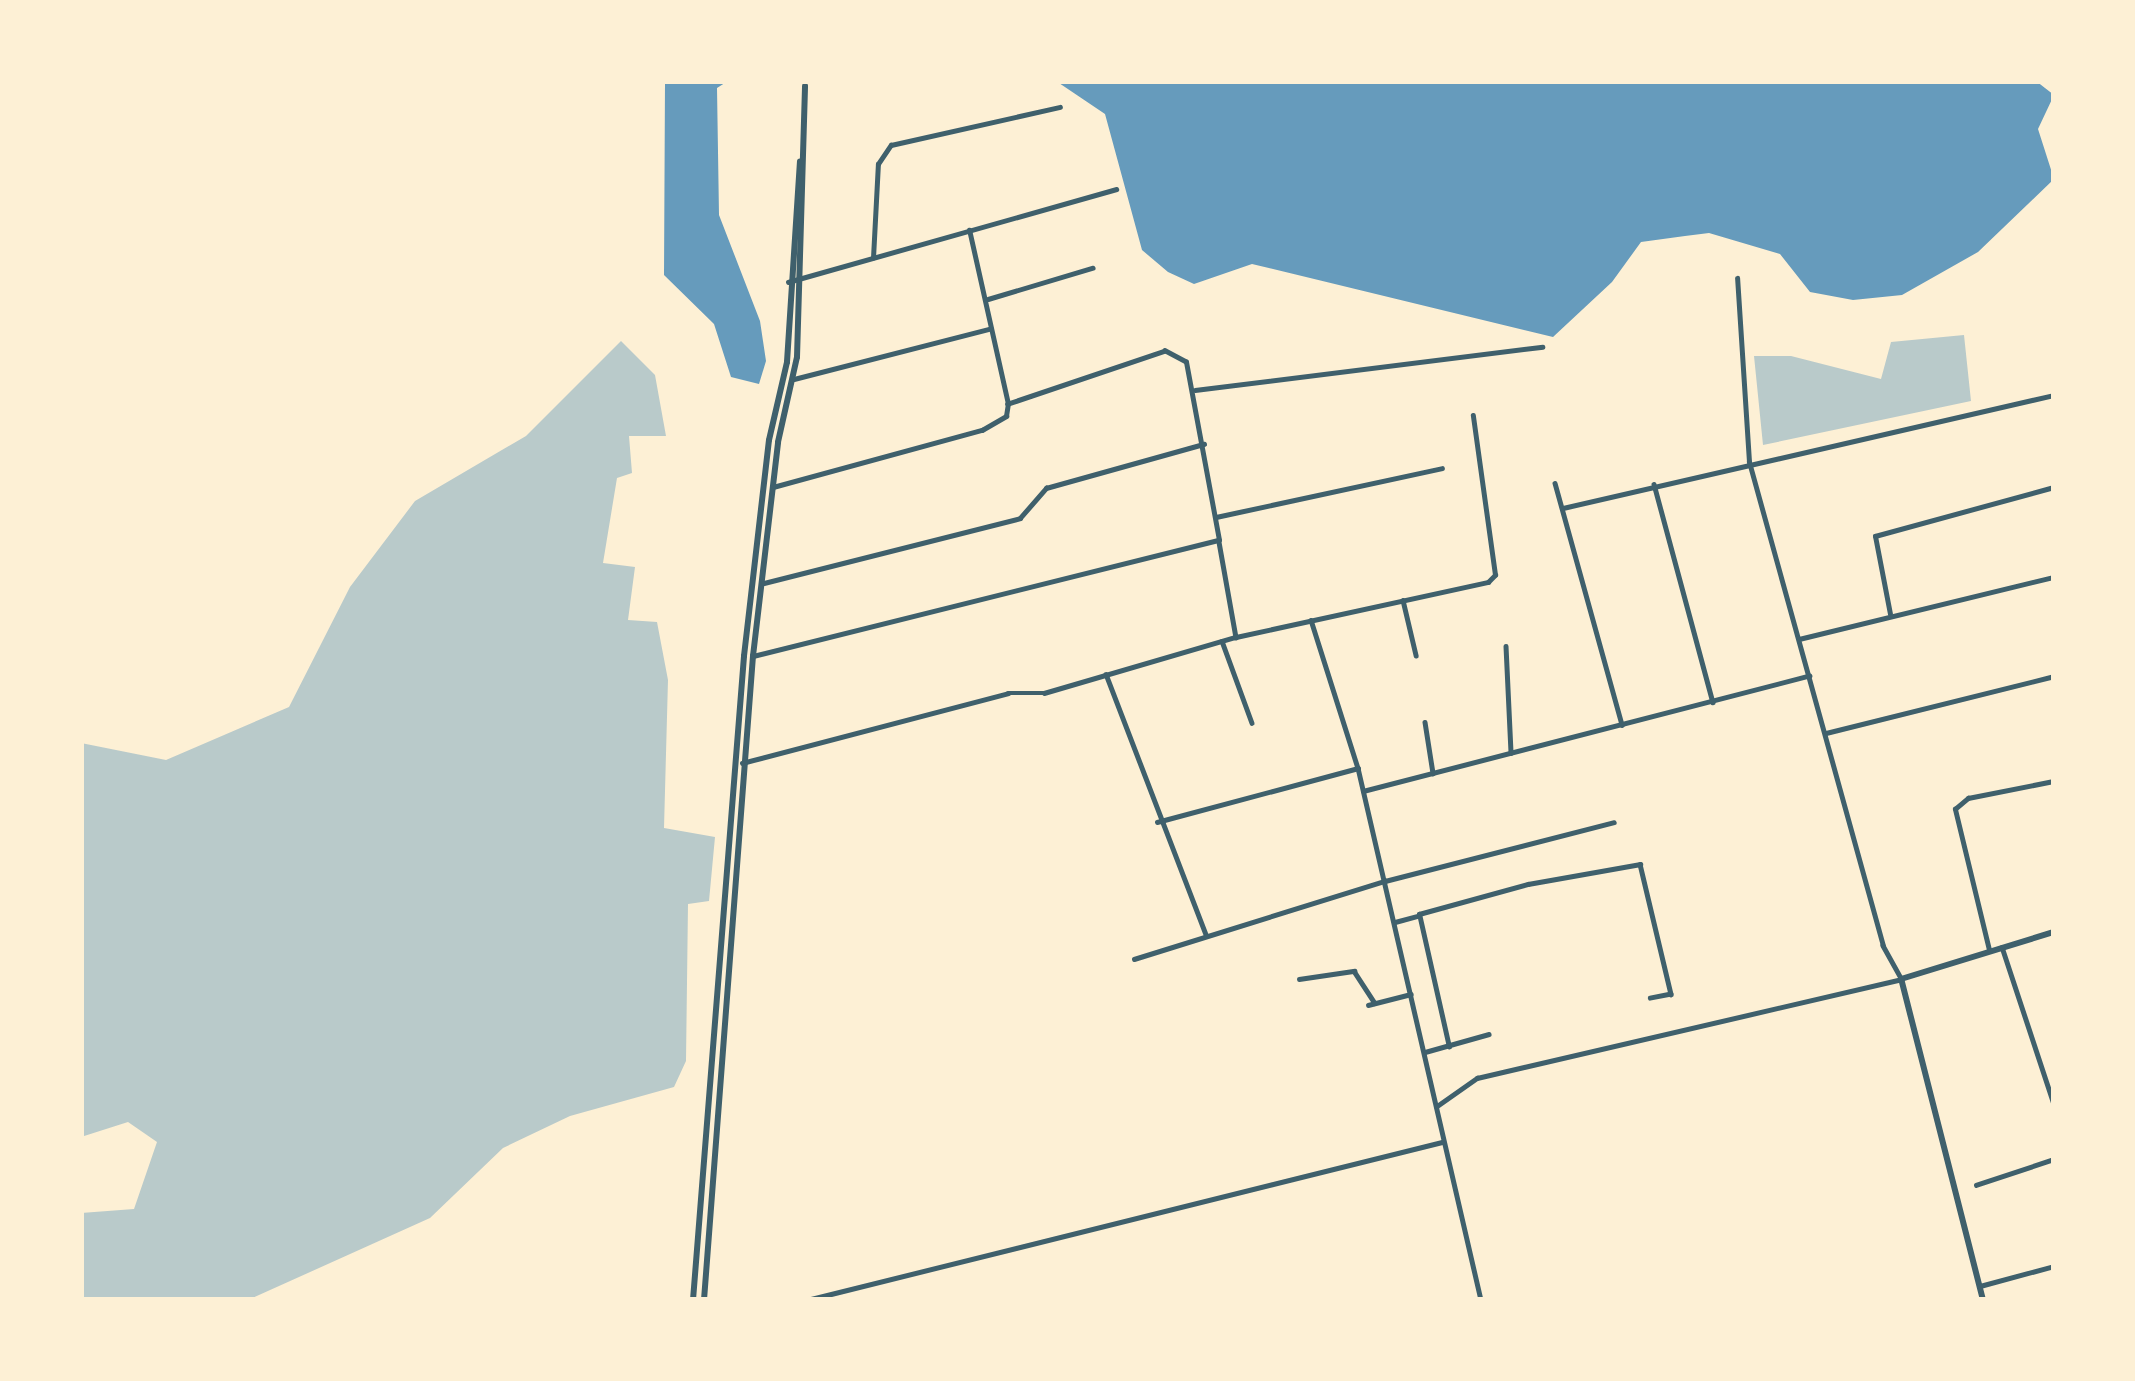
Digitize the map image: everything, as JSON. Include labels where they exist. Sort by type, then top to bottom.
[{"type":"street","points":[[693,1300],[737,763],[757,585],[794,379],[805,86]]},
{"type":"street","points":[[873,258],[878,164],[891,145],[1060,107]]},
{"type":"street","points":[[704,1300],[718,1178],[769,440],[787,362],[788,282],[801,158]]},
{"type":"street","points":[[788,282],[1116,189]]},
{"type":"street","points":[[773,487],[982,430],[1006,416],[1008,404],[969,230]]},
{"type":"street","points":[[986,300],[1092,268]]},
{"type":"street","points":[[1737,278],[1749,462],[1883,946],[1901,979],[1983,1300]]},
{"type":"street","points":[[794,379],[988,329]]},
{"type":"street","points":[[1195,390],[1541,347]]},
{"type":"street","points":[[1008,404],[1165,351],[1186,362],[1195,390],[1236,637]]},
{"type":"street","points":[[1563,508],[2054,394]]},
{"type":"street","points":[[737,763],[1495,575],[1473,416]]},
{"type":"street","points":[[757,585],[1019,518],[1046,488],[1204,444]]},
{"type":"street","points":[[1216,517],[1442,468]]},
{"type":"street","points":[[1555,483],[1622,725]]},
{"type":"street","points":[[1654,484],[1713,702]]},
{"type":"street","points":[[1890,614],[1875,536],[2054,487]]},
{"type":"street","points":[[753,656],[1219,540]]},
{"type":"street","points":[[1799,639],[2054,577]]},
{"type":"street","points":[[1403,600],[1416,656]]},
{"type":"street","points":[[1311,620],[1358,768],[1481,1300]]},
{"type":"street","points":[[1222,640],[1252,723]]},
{"type":"street","points":[[1506,646],[1511,753]]},
{"type":"street","points":[[1106,674],[1157,822],[1206,935]]},
{"type":"street","points":[[1363,791],[1809,676]]},
{"type":"street","points":[[1826,733],[2054,676]]},
{"type":"street","points":[[1425,722],[1433,773]]},
{"type":"street","points":[[1157,822],[1358,768]]},
{"type":"street","points":[[1989,950],[1954,809],[1968,798],[2054,781]]},
{"type":"street","points":[[1134,959],[1385,880],[1614,822]]},
{"type":"street","points":[[1395,922],[1636,862],[1671,994],[1650,998]]},
{"type":"street","points":[[1418,916],[1449,1047]]},
{"type":"street","points":[[1437,1106],[1477,1078],[1901,979],[2054,932]]},
{"type":"street","points":[[2002,946],[2054,1104]]},
{"type":"street","points":[[1299,979],[1354,971],[1372,1004],[1412,994]]},
{"type":"street","points":[[1425,1052],[1489,1034]]},
{"type":"street","points":[[807,1300],[1444,1142]]},
{"type":"street","points":[[1976,1185],[2054,1159]]},
{"type":"street","points":[[706,1178],[718,1178]]},
{"type":"street","points":[[1980,1286],[2054,1267]]},
{"type":"shaded area","points":[[1964,335],[1971,401],[1763,445],[1754,356],[1791,356],[1881,379],[1891,342]]},
{"type":"shaded area","points":[[621,341],[655,375],[666,436],[629,436],[632,473],[617,478],[603,563],[635,567],[628,620],[657,622],[668,680],[664,828],[715,837],[709,901],[688,904],[686,1061],[674,1087],[570,1116],[503,1148],[430,1218],[248,1300],[81,1300],[81,1213],[134,1209],[157,1142],[128,1122],[81,1137],[81,743],[166,760],[289,707],[350,587],[415,501],[526,436]]},
{"type":"water","points":[[665,81],[728,81],[717,88],[719,215],[760,321],[766,361],[759,384],[731,377],[714,324],[664,275]]},
{"type":"water","points":[[1056,81],[2036,81],[2054,95],[2038,129],[2054,179],[1978,252],[1902,295],[1853,300],[1810,292],[1780,254],[1709,233],[1641,242],[1612,282],[1553,337],[1252,264],[1194,284],[1168,272],[1142,250],[1105,114]]}]
